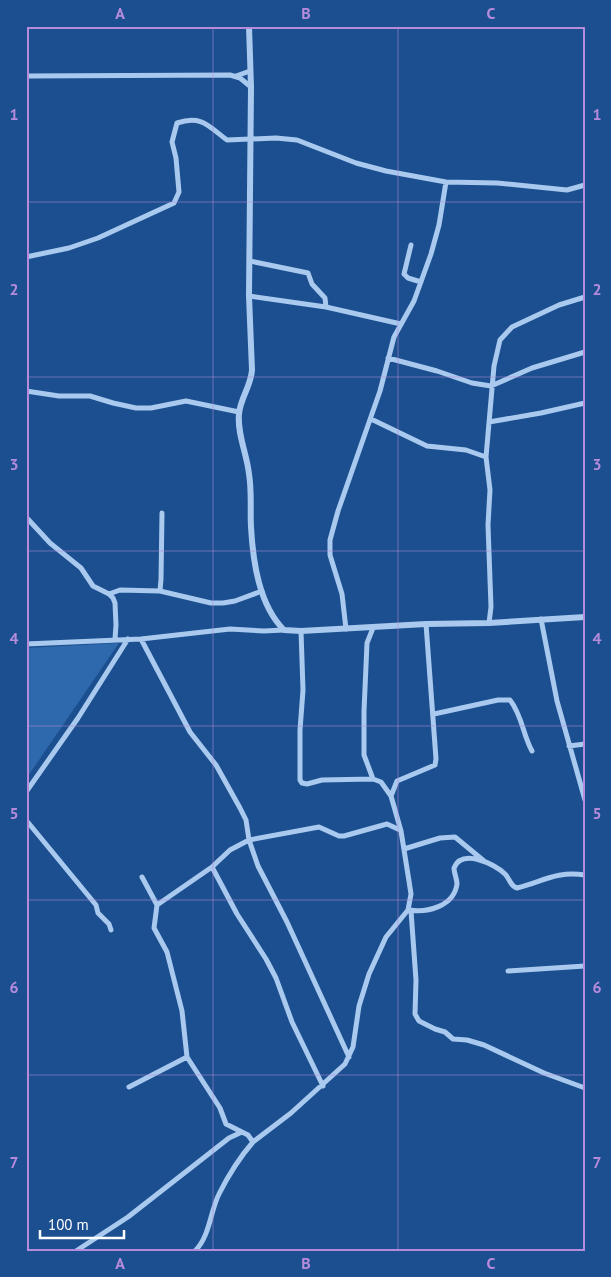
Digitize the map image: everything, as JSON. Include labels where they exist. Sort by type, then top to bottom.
[{"type":"street","points":[[249,26],[251,88],[249,296],[252,341],[251,379],[239,412],[239,422],[251,487],[251,528],[257,572],[268,609],[275,621],[284,630]]},
{"type":"street","points":[[26,76],[236,76],[250,70]]},
{"type":"street","points":[[236,76],[251,88]]},
{"type":"street","points":[[26,257],[69,248],[98,238],[167,208],[174,203],[179,192],[176,158],[172,142],[177,123],[191,119],[205,123],[227,140],[250,138],[297,140],[356,163],[391,172],[446,182],[487,182],[567,190],[585,185]]},
{"type":"street","points":[[346,629],[342,594],[330,555],[330,540],[338,511],[372,419],[394,337],[414,301],[421,282],[439,225],[446,182]]},
{"type":"street","points":[[412,245],[404,274],[408,278],[421,282]]},
{"type":"street","points":[[250,261],[308,273],[312,284],[325,298],[326,307]]},
{"type":"street","points":[[249,296],[326,307],[401,324]]},
{"type":"street","points":[[489,623],[491,607],[488,524],[490,490],[486,457],[496,352],[500,340],[512,327],[560,305],[585,297]]},
{"type":"street","points":[[388,358],[437,371],[472,383],[492,386],[532,368],[585,352]]},
{"type":"street","points":[[26,391],[59,396],[90,396],[136,408],[151,408],[186,401],[239,412]]},
{"type":"street","points":[[489,422],[585,403]]},
{"type":"street","points":[[372,419],[427,446],[466,450],[486,457]]},
{"type":"street","points":[[160,591],[162,513]]},
{"type":"street","points":[[26,517],[47,540],[81,568],[93,586],[109,594],[115,603],[115,639]]},
{"type":"street","points":[[109,594],[120,590],[160,591],[223,604],[262,591]]},
{"type":"street","points":[[26,644],[128,639],[230,629],[301,631],[585,617]]},
{"type":"street","points":[[541,619],[557,701],[585,800]]},
{"type":"street","points":[[392,796],[397,781],[435,765],[434,714],[426,624]]},
{"type":"street","points":[[373,628],[367,643],[364,711],[364,755],[373,779]]},
{"type":"street","points":[[301,631],[303,690],[300,780],[307,784],[322,780],[373,779],[381,782],[392,796],[401,830],[411,894],[410,911],[416,980],[415,1014],[419,1021],[445,1032],[453,1039],[467,1040],[484,1045],[544,1073],[585,1088]]},
{"type":"street","points":[[141,638],[190,732],[216,765],[246,820],[249,840],[258,866],[287,922],[350,1057]]},
{"type":"street","points":[[26,792],[78,718],[128,639]]},
{"type":"street","points":[[434,714],[498,700],[510,700],[522,724],[532,751]]},
{"type":"street","points":[[569,746],[585,744]]},
{"type":"street","points":[[26,820],[96,905],[98,913],[109,924],[111,930]]},
{"type":"street","points":[[157,905],[212,867],[230,850],[249,840],[319,827],[339,836],[387,824],[401,830]]},
{"type":"street","points":[[404,849],[440,838],[455,836],[484,861],[504,872],[513,886],[518,888],[550,876],[565,873],[585,875]]},
{"type":"street","points":[[195,1251],[204,1239],[219,1193],[241,1158],[254,1142],[323,1086],[350,1057],[355,1038],[358,1006],[369,974],[386,937],[410,911],[429,910],[448,901],[457,883],[454,868],[458,861],[469,858],[484,861]]},
{"type":"street","points":[[212,867],[237,914],[270,966],[283,994],[292,1022],[323,1086]]},
{"type":"street","points":[[142,877],[157,905],[155,930],[167,952],[182,1011],[187,1057],[223,1114],[226,1124],[248,1135],[254,1142]]},
{"type":"street","points":[[508,972],[585,966]]},
{"type":"street","points":[[129,1087],[187,1057]]},
{"type":"street","points":[[76,1251],[128,1217],[229,1138],[242,1132]]},
{"type":"shaded area","points":[[119,643],[26,779],[26,648]]}]
